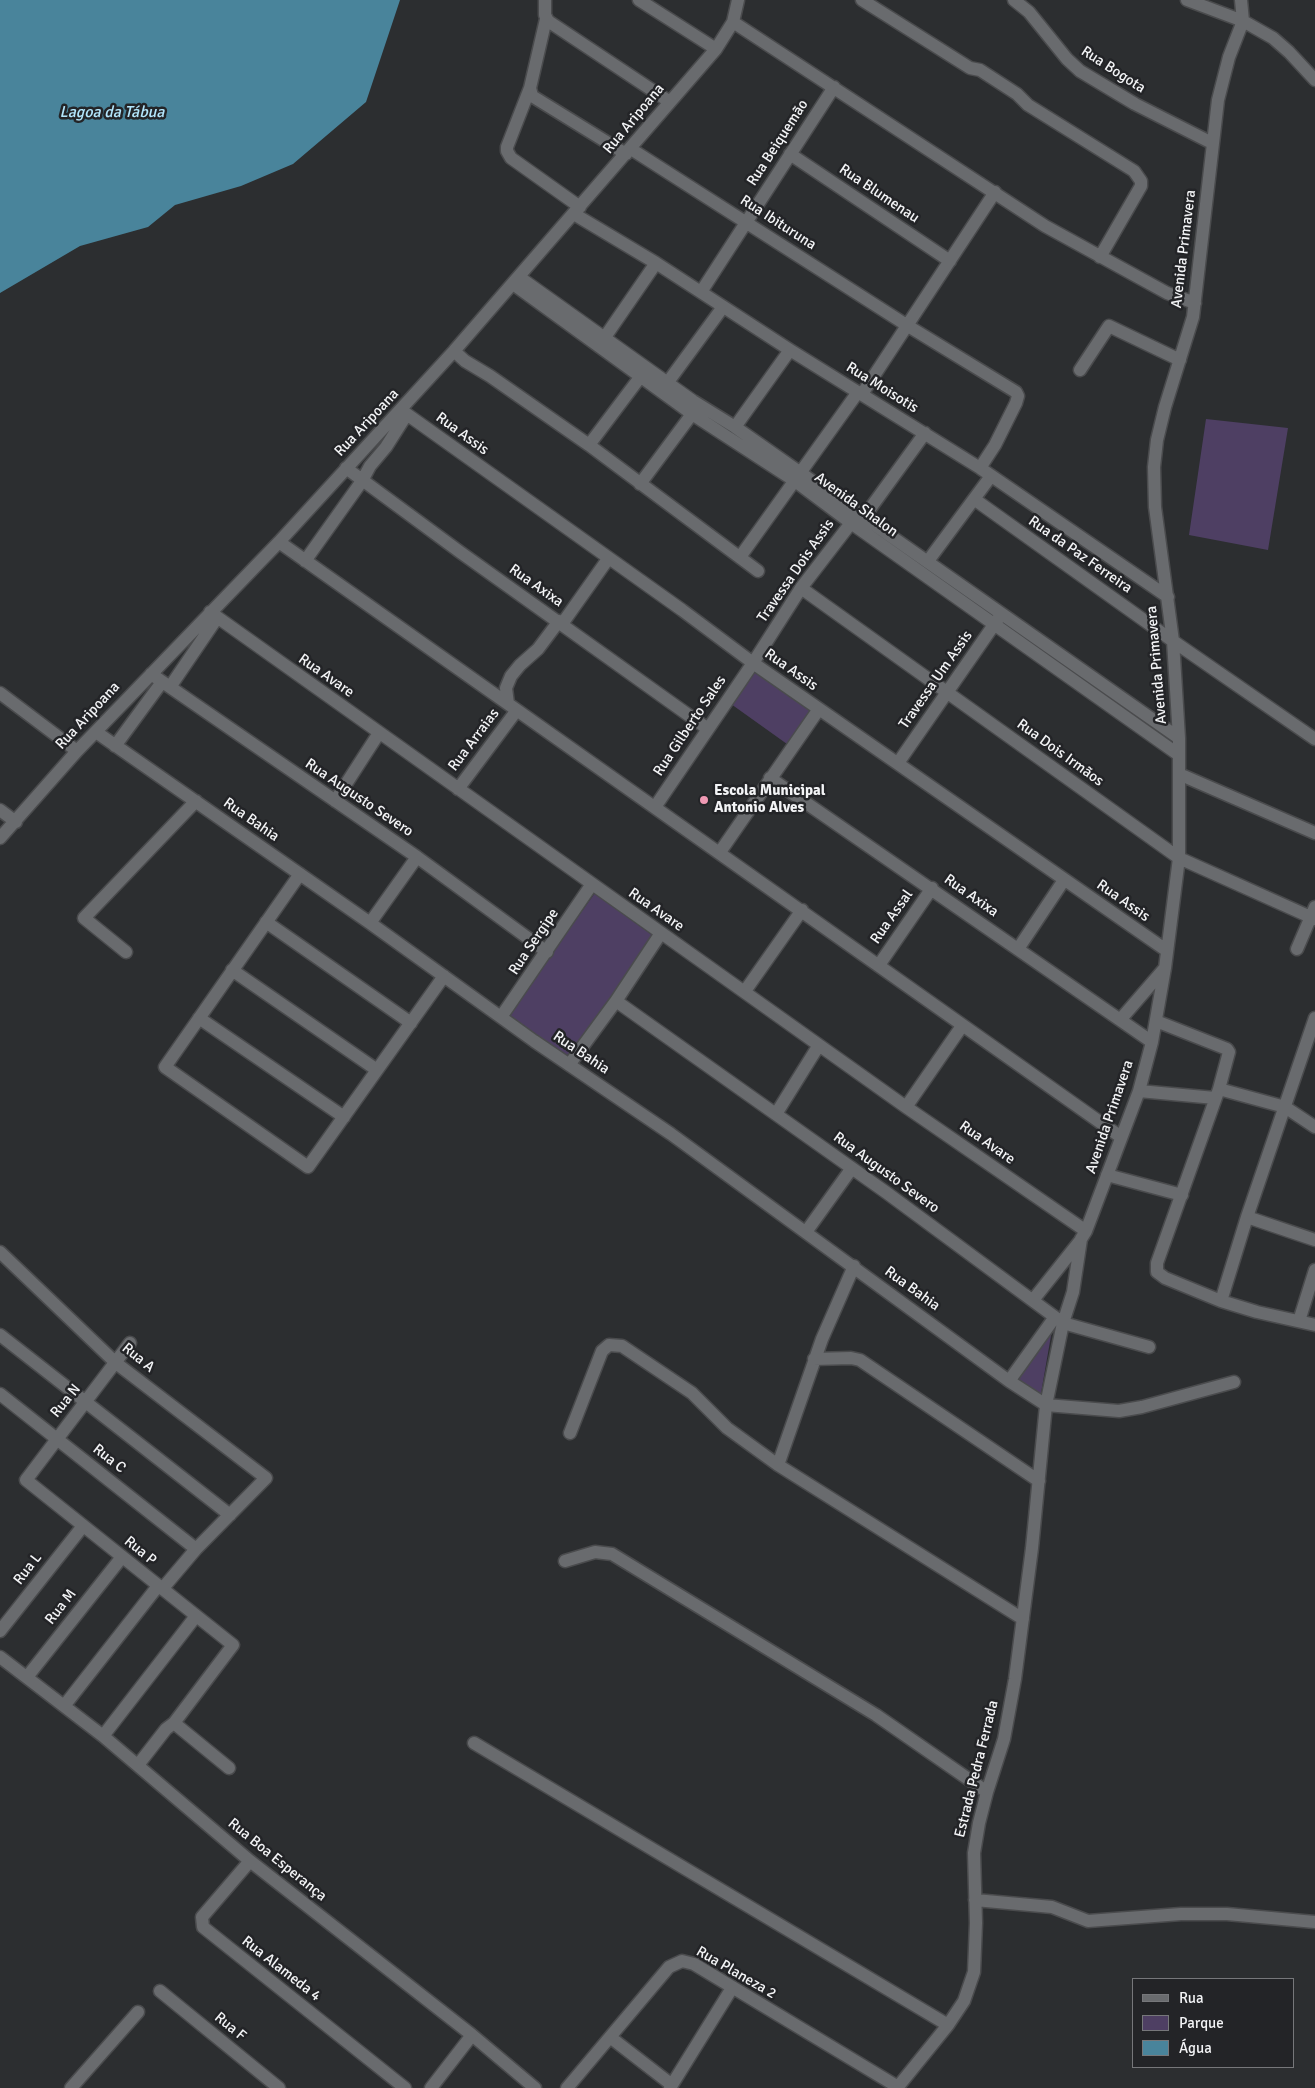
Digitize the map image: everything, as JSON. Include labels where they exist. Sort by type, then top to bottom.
[{"type":"street","points":[[530,88],[546,19],[545,0]]},
{"type":"street","points":[[640,0],[716,49]]},
{"type":"street","points":[[862,0],[970,68],[980,70],[1017,94],[1028,105],[1134,172],[1141,181],[1141,186],[1100,257]]},
{"type":"street","name":"Rua Bogota","points":[[1014,0],[1029,12],[1067,60],[1080,71],[1135,104],[1212,143]]},
{"type":"street","points":[[1187,0],[1243,21],[1273,38],[1315,80]]},
{"type":"street","name":"Avenida Primavera","points":[[1059,1320],[1073,1292],[1084,1235],[1139,1091],[1152,1042],[1165,968],[1179,858],[1179,738],[1173,641],[1155,507],[1154,467],[1157,440],[1193,317],[1218,100],[1229,57],[1243,21],[1241,0]]},
{"type":"street","points":[[736,11],[834,87],[1045,226],[1167,293],[1195,303]]},
{"type":"street","name":"Rua Aripoana","points":[[0,838],[77,751],[151,674],[214,615],[346,468],[404,412],[454,351],[716,49],[736,11]]},
{"type":"street","points":[[546,19],[670,102]]},
{"type":"street","name":"Rua Beiquemão","points":[[701,292],[834,87]]},
{"type":"street","name":"Rua Ibituruna","points":[[530,88],[530,92],[535,98],[746,222],[1017,394],[1016,403],[985,472]]},
{"type":"street","name":"Rua Moisotis","points":[[530,88],[506,147],[507,151],[511,158],[577,211],[790,350],[985,472],[1168,597]]},
{"type":"street","name":"Rua Blumenau","points":[[790,154],[950,261]]},
{"type":"street","points":[[740,557],[908,326],[995,192]]},
{"type":"street","points":[[605,336],[656,263]]},
{"type":"street","name":"Avenida Shalon","points":[[516,280],[605,336],[612,348],[641,376],[661,381]]},
{"type":"street","name":"Avenida Shalon","points":[[516,280],[661,381],[692,408],[798,477],[864,516],[928,561],[975,603]]},
{"type":"street","points":[[661,381],[723,306]]},
{"type":"street","points":[[1080,370],[1108,326],[1180,360]]},
{"type":"street","points":[[735,427],[790,350]]},
{"type":"street","points":[[454,351],[465,361],[490,376],[589,445],[758,571]]},
{"type":"street","points":[[589,445],[641,376]]},
{"type":"street","points":[[640,484],[692,408]]},
{"type":"street","name":"Avenida Shalon","points":[[692,408],[735,427],[765,455]]},
{"type":"street","points":[[305,561],[362,481],[370,466],[386,447],[404,412]]},
{"type":"street","name":"Rua Assis","points":[[404,412],[682,610],[753,663],[1166,950]]},
{"type":"street","name":"Travessa Dois Assis","points":[[753,663],[801,588],[851,523],[856,518],[864,516],[925,433]]},
{"type":"street","name":"Rua Axixa","points":[[346,468],[708,729]]},
{"type":"street","points":[[928,561],[974,499],[985,472]]},
{"type":"street","name":"Avenida Shalon","points":[[798,477],[851,523],[975,603],[1179,755]]},
{"type":"street","name":"Rua da Paz Ferreira","points":[[974,499],[1173,641],[1315,739]]},
{"type":"street","points":[[279,542],[567,747],[802,910],[962,1026],[1121,1136]]},
{"type":"street","points":[[513,707],[506,688],[511,676],[538,649],[608,558]]},
{"type":"street","name":"Rua Dois Irmãos","points":[[801,588],[1179,858],[1314,914]]},
{"type":"street","points":[[115,746],[166,684],[214,615]]},
{"type":"street","name":"Rua Avare","points":[[214,615],[379,734],[745,991],[1084,1235]]},
{"type":"street","name":"Avenida Shalon","points":[[998,620],[1179,738]]},
{"type":"street","name":"Travessa Um Assis","points":[[898,763],[998,620]]},
{"type":"street","name":"Rua Gilberto Sales","points":[[655,808],[753,663]]},
{"type":"street","name":"Rua Augusto Severo","points":[[151,674],[417,857],[547,952]]},
{"type":"street","points":[[0,693],[77,751]]},
{"type":"street","name":"Rua Arraias","points":[[458,789],[513,707]]},
{"type":"street","points":[[720,852],[819,709]]},
{"type":"street","name":"Rua Bahia","points":[[96,732],[501,1017],[671,1134],[1009,1381],[1046,1405]]},
{"type":"street","points":[[335,801],[379,734]]},
{"type":"street","points":[[1179,774],[1315,833]]},
{"type":"street","name":"Rua Axixa","points":[[770,778],[932,888],[1152,1042]]},
{"type":"street","points":[[126,952],[84,918],[196,801]]},
{"type":"street","points":[[0,810],[16,822]]},
{"type":"street","points":[[370,923],[417,857]]},
{"type":"street","points":[[300,874],[165,1067],[308,1167],[444,976]]},
{"type":"street","points":[[1018,949],[1064,880]]},
{"type":"street","name":"Rua Sergipe","points":[[501,1017],[592,884]]},
{"type":"street","name":"Rua Assal","points":[[879,965],[932,888]]},
{"type":"street","points":[[745,991],[802,910]]},
{"type":"street","points":[[1297,948],[1314,914]]},
{"type":"street","points":[[266,922],[411,1023]]},
{"type":"street","points":[[570,1065],[616,1001],[661,933]]},
{"type":"street","points":[[1120,1020],[1165,968]]},
{"type":"street","points":[[232,970],[377,1070]]},
{"type":"street","name":"Rua Augusto Severo","points":[[616,1001],[852,1168],[1059,1320],[1149,1347]]},
{"type":"street","points":[[199,1018],[344,1117]]},
{"type":"street","points":[[1221,1300],[1315,1018]]},
{"type":"street","points":[[1156,1021],[1228,1050],[1229,1054],[1217,1094],[1158,1263],[1157,1272],[1165,1278],[1221,1300],[1257,1312],[1315,1325]]},
{"type":"street","points":[[906,1107],[962,1026]]},
{"type":"street","points":[[776,1114],[819,1045]]},
{"type":"street","points":[[1139,1091],[1217,1094],[1285,1107],[1315,1127]]},
{"type":"street","points":[[806,1232],[852,1168]]},
{"type":"street","points":[[1107,1175],[1182,1195]]},
{"type":"street","points":[[1248,1217],[1315,1240]]},
{"type":"street","points":[[1033,1300],[1084,1235]]},
{"type":"street","name":"Rua A","points":[[0,1252],[116,1363],[266,1478],[230,1515]]},
{"type":"street","points":[[778,1466],[814,1359],[854,1266]]},
{"type":"street","points":[[1300,1321],[1315,1270]]},
{"type":"street","points":[[1009,1381],[1059,1320]]},
{"type":"street","name":"Estrada Pedra Ferrada","points":[[897,2087],[948,2025],[964,2001],[974,1972],[976,1923],[974,1853],[987,1792],[1004,1739],[1023,1619],[1046,1405],[1059,1320]]},
{"type":"street","points":[[0,1335],[230,1515],[160,1587],[64,1706]]},
{"type":"street","name":"Rua N","points":[[26,1480],[130,1343]]},
{"type":"street","points":[[570,1433],[600,1355],[605,1348],[614,1344],[630,1350],[692,1393],[727,1428],[778,1466],[1023,1619]]},
{"type":"street","points":[[814,1359],[851,1358],[860,1360],[1038,1481]]},
{"type":"street","points":[[1046,1405],[1119,1412],[1234,1382]]},
{"type":"street","name":"Rua C","points":[[0,1394],[196,1549]]},
{"type":"street","name":"Rua P","points":[[26,1480],[233,1645],[174,1723]]},
{"type":"street","name":"Rua L","points":[[0,1631],[83,1526]]},
{"type":"street","points":[[565,1561],[595,1552],[612,1554],[876,1715],[987,1792]]},
{"type":"street","name":"Rua M","points":[[27,1677],[122,1557]]},
{"type":"street","points":[[103,1736],[196,1616]]},
{"type":"street","name":"Rua Boa Esperança","points":[[0,1657],[103,1736],[250,1861],[472,2035],[535,2088]]},
{"type":"street","points":[[138,1765],[166,1729],[174,1723],[229,1768]]},
{"type":"street","points":[[474,1743],[948,2025]]},
{"type":"street","name":"Rua Alameda 4","points":[[250,1861],[202,1917],[203,1927],[405,2088]]},
{"type":"street","points":[[974,1900],[1052,1907],[1088,1921],[1181,1914],[1227,1914],[1315,1922]]},
{"type":"street","name":"Rua Planeza 2","points":[[567,2088],[669,1967],[682,1961],[694,1964],[897,2087]]},
{"type":"street","points":[[610,2037],[671,2086],[732,1988]]},
{"type":"street","name":"Rua F","points":[[160,1991],[279,2088]]},
{"type":"street","points":[[71,2088],[138,2012]]},
{"type":"street","points":[[430,2088],[472,2035]]},
{"type":"green space","points":[[1206,419],[1288,428],[1268,550],[1189,535]]},
{"type":"green space","points":[[755,671],[809,708],[810,713],[787,744],[731,704]]},
{"type":"green space","points":[[595,893],[656,938],[569,1058],[508,1014]]},
{"type":"green space","points":[[1052,1330],[1040,1399],[1015,1381]]},
{"type":"water","name":"Lagoa da Tábua","points":[[0,0],[400,0],[366,102],[293,164],[241,186],[175,205],[148,227],[80,246],[0,293]]},
{"type":"place","name":"Escola Municipal Antonio Alves","points":[[704,800]]}]
